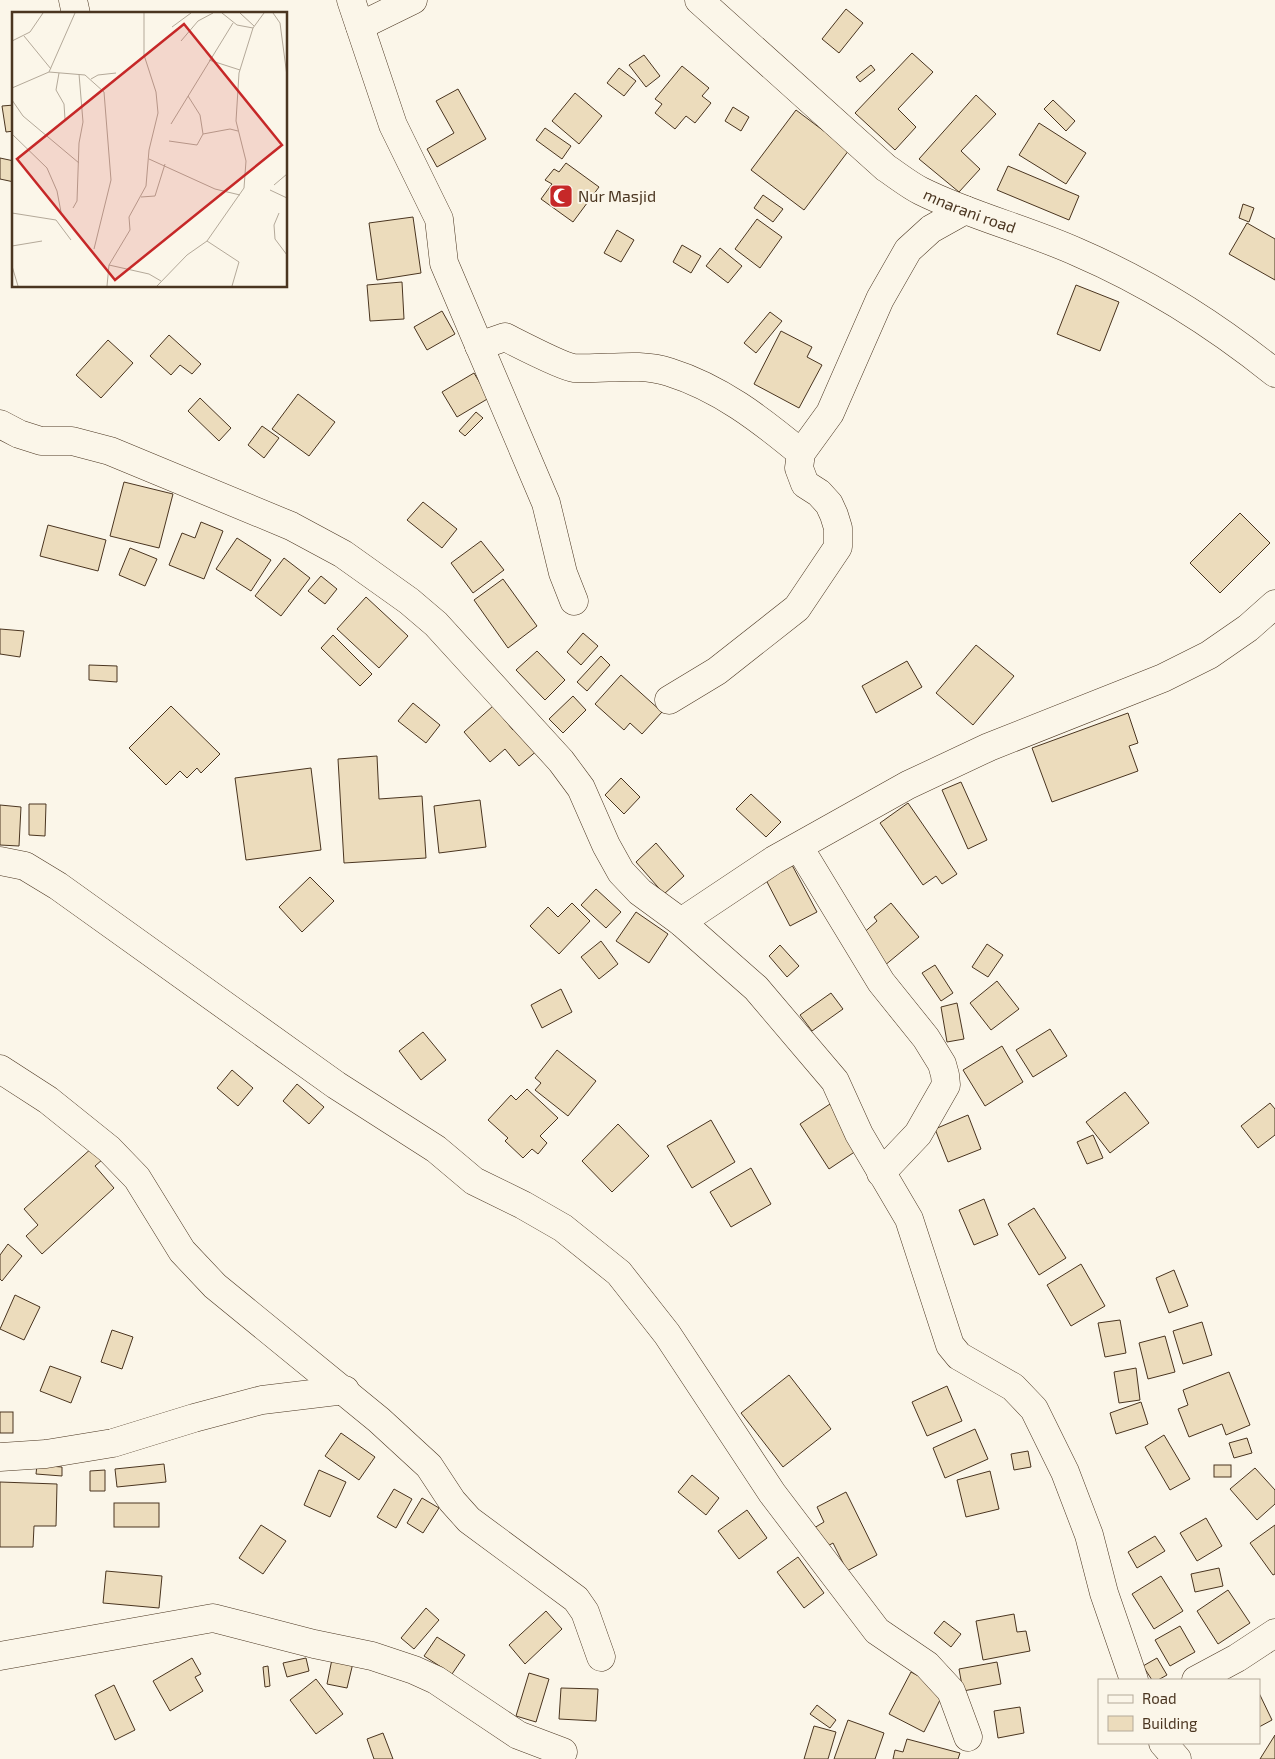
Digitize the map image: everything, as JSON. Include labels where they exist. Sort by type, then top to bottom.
[{"type":"street","points":[[351,0],[393,125],[439,219],[444,263],[546,503],[563,574],[574,601]]},
{"type":"street","points":[[360,26],[413,0]]},
{"type":"street","name":"mnarani road","points":[[699,0],[886,168],[920,190],[965,210],[1028,231],[1078,252],[1142,283],[1194,314],[1275,373]]},
{"type":"street","points":[[669,700],[717,671],[797,608],[838,548],[838,528],[834,515],[829,504],[819,493],[805,484],[799,468],[801,453],[830,413],[880,299],[908,250],[931,229],[965,210]]},
{"type":"street","points":[[479,346],[505,337],[572,368],[622,366],[668,371],[718,391],[759,418],[801,453]]},
{"type":"street","points":[[0,424],[19,434],[41,441],[72,441],[110,451],[290,526],[343,554],[409,601],[436,624],[561,761],[581,788],[606,845],[621,872],[640,892],[681,922],[756,988],[835,1081],[859,1134],[909,1219],[950,1345],[959,1356],[1013,1387],[1034,1409],[1065,1472],[1089,1535],[1104,1593],[1134,1679]]},
{"type":"street","points":[[681,922],[774,860],[908,784],[990,747],[1163,678],[1208,654],[1248,628],[1275,604]]},
{"type":"street","points":[[799,847],[876,974],[926,1038],[942,1064],[945,1074],[946,1085],[918,1134],[881,1173]]},
{"type":"street","points":[[0,861],[25,866],[58,886],[336,1085],[436,1149],[474,1181],[523,1205],[563,1228],[619,1273],[667,1334],[772,1493],[877,1631],[926,1665],[951,1691],[968,1737]]},
{"type":"street","points":[[0,1069],[48,1100],[109,1150],[137,1178],[182,1251],[215,1286],[345,1390],[429,1466],[452,1501],[469,1520],[576,1599],[586,1612],[601,1657]]},
{"type":"street","points":[[0,1457],[46,1454],[113,1443],[194,1418],[262,1400],[345,1390]]},
{"type":"street","points":[[0,1656],[213,1618],[314,1644],[372,1656],[414,1670],[436,1680],[518,1735],[563,1752]]},
{"type":"street","points":[[1198,1679],[1237,1658],[1275,1633]]},
{"type":"street","points":[[1164,1744],[1177,1759]]},
{"type":"building","points":[[846,9],[863,23],[839,53],[822,39]]},
{"type":"building","points":[[912,53],[933,72],[898,109],[916,127],[895,150],[855,113]]},
{"type":"building","points":[[644,55],[660,76],[646,87],[629,65]]},
{"type":"building","points":[[871,65],[875,70],[860,82],[856,77]]},
{"type":"building","points":[[682,66],[709,88],[702,96],[711,103],[695,123],[686,116],[675,129],[655,113],[662,104],[655,99]]},
{"type":"building","points":[[619,68],[636,81],[624,96],[607,83]]},
{"type":"building","points":[[458,89],[486,139],[437,167],[427,149],[454,133],[436,101]]},
{"type":"building","points":[[575,93],[602,116],[579,144],[552,121]]},
{"type":"building","points":[[976,95],[996,114],[961,151],[980,169],[959,192],[919,159]]},
{"type":"building","points":[[1053,100],[1075,121],[1066,131],[1044,109]]},
{"type":"building","points":[[12,105],[12,131],[6,132],[2,106]]},
{"type":"building","points":[[733,107],[749,117],[741,131],[725,121]]},
{"type":"building","points":[[796,110],[849,150],[804,210],[751,170]]},
{"type":"building","points":[[1039,123],[1086,153],[1066,184],[1019,155]]},
{"type":"building","points":[[545,128],[571,146],[562,159],[536,140]]},
{"type":"building","points":[[0,158],[12,161],[12,182],[0,179]]},
{"type":"building","points":[[566,163],[599,187],[573,222],[541,199],[552,184],[545,180],[554,169],[559,172]]},
{"type":"building","points":[[1008,166],[1079,196],[1069,220],[997,190]]},
{"type":"building","points":[[763,195],[783,209],[773,222],[754,208]]},
{"type":"building","points":[[1243,204],[1254,208],[1249,222],[1239,218]]},
{"type":"building","points":[[413,217],[421,273],[377,280],[369,223]]},
{"type":"building","points":[[757,219],[782,237],[760,268],[735,249]]},
{"type":"building","points":[[1247,223],[1275,239],[1275,280],[1229,254]]},
{"type":"building","points":[[617,230],[634,240],[621,262],[604,253]]},
{"type":"building","points":[[682,245],[701,256],[691,273],[673,262]]},
{"type":"building","points":[[720,248],[742,266],[728,283],[706,266]]},
{"type":"building","points":[[402,282],[404,319],[370,321],[367,285]]},
{"type":"building","points":[[1076,285],[1119,302],[1100,351],[1057,334]]},
{"type":"building","points":[[442,311],[455,334],[427,350],[414,327]]},
{"type":"building","points":[[770,312],[782,321],[756,353],[744,343]]},
{"type":"building","points":[[781,331],[812,347],[807,357],[822,365],[799,408],[754,384]]},
{"type":"building","points":[[169,335],[201,364],[192,374],[180,365],[171,375],[150,356]]},
{"type":"building","points":[[108,340],[133,363],[101,398],[76,375]]},
{"type":"building","points":[[474,373],[489,398],[457,417],[442,392]]},
{"type":"building","points":[[298,394],[335,422],[309,456],[272,429]]},
{"type":"building","points":[[200,398],[231,428],[219,441],[188,411]]},
{"type":"building","points":[[476,412],[483,418],[465,436],[459,431]]},
{"type":"building","points":[[262,426],[279,438],[264,458],[248,445]]},
{"type":"building","points":[[124,482],[173,494],[159,548],[110,536]]},
{"type":"building","points":[[423,502],[457,529],[442,548],[407,520]]},
{"type":"building","points":[[1240,513],[1270,543],[1220,593],[1190,563]]},
{"type":"building","points":[[201,522],[223,531],[204,579],[169,565],[182,533],[195,538]]},
{"type":"building","points":[[48,525],[106,540],[98,571],[40,556]]},
{"type":"building","points":[[237,538],[271,560],[251,591],[216,569]]},
{"type":"building","points":[[481,541],[504,570],[473,593],[451,563]]},
{"type":"building","points":[[130,548],[157,559],[145,586],[119,575]]},
{"type":"building","points":[[284,558],[310,578],[281,616],[255,596]]},
{"type":"building","points":[[321,576],[337,589],[325,604],[308,591]]},
{"type":"building","points":[[503,579],[537,626],[508,648],[474,600]]},
{"type":"building","points":[[366,597],[408,636],[379,668],[337,629]]},
{"type":"building","points":[[0,629],[24,631],[20,657],[0,654]]},
{"type":"building","points":[[583,633],[598,646],[581,665],[567,652]]},
{"type":"building","points":[[333,635],[372,674],[360,686],[321,648]]},
{"type":"building","points":[[976,645],[1014,676],[973,725],[936,693]]},
{"type":"building","points":[[537,651],[565,680],[545,700],[516,670]]},
{"type":"building","points":[[601,656],[610,665],[587,691],[577,682]]},
{"type":"building","points":[[907,661],[922,687],[876,713],[862,686]]},
{"type":"building","points":[[89,665],[117,666],[117,682],[89,680]]},
{"type":"building","points":[[621,675],[662,712],[642,734],[630,723],[624,730],[595,704]]},
{"type":"building","points":[[573,696],[586,710],[563,733],[549,719]]},
{"type":"building","points":[[413,703],[440,725],[426,743],[398,721]]},
{"type":"building","points":[[171,706],[220,754],[201,773],[197,768],[187,778],[180,771],[166,785],[129,748]]},
{"type":"building","points":[[493,706],[513,730],[519,725],[539,749],[519,766],[505,749],[490,762],[464,732]]},
{"type":"building","points":[[1128,713],[1138,743],[1129,746],[1138,771],[1052,802],[1032,748]]},
{"type":"building","points":[[377,756],[379,799],[422,796],[426,858],[344,863],[338,759]]},
{"type":"building","points":[[311,768],[321,850],[246,860],[235,778]]},
{"type":"building","points":[[621,778],[640,797],[624,814],[605,795]]},
{"type":"building","points":[[961,782],[987,840],[968,849],[942,790]]},
{"type":"building","points":[[751,794],[781,822],[766,837],[736,809]]},
{"type":"building","points":[[480,800],[486,847],[439,853],[434,806]]},
{"type":"building","points":[[908,803],[957,874],[942,884],[936,876],[923,885],[880,823]]},
{"type":"building","points":[[29,804],[46,804],[45,836],[29,835]]},
{"type":"building","points":[[0,805],[21,807],[19,846],[0,845]]},
{"type":"building","points":[[656,843],[684,876],[664,894],[636,862]]},
{"type":"building","points":[[792,865],[817,912],[790,926],[766,880]]},
{"type":"building","points":[[310,877],[334,901],[302,932],[279,907]]},
{"type":"building","points":[[596,889],[621,912],[606,928],[581,905]]},
{"type":"building","points":[[572,903],[590,921],[559,954],[530,926],[548,907],[558,917]]},
{"type":"building","points":[[891,903],[919,937],[884,966],[860,936],[877,921],[874,917]]},
{"type":"building","points":[[636,912],[668,934],[649,963],[616,941]]},
{"type":"building","points":[[601,941],[618,964],[599,979],[581,957]]},
{"type":"building","points":[[987,944],[1003,955],[988,977],[972,967]]},
{"type":"building","points":[[780,945],[799,966],[787,977],[769,956]]},
{"type":"building","points":[[935,965],[953,993],[941,1001],[922,973]]},
{"type":"building","points":[[997,981],[1019,1009],[991,1030],[970,1003]]},
{"type":"building","points":[[561,989],[572,1012],[542,1028],[531,1005]]},
{"type":"building","points":[[831,993],[843,1009],[812,1031],[800,1015]]},
{"type":"building","points":[[957,1003],[964,1039],[947,1042],[941,1007]]},
{"type":"building","points":[[1050,1029],[1067,1056],[1033,1077],[1016,1050]]},
{"type":"building","points":[[423,1032],[446,1060],[421,1080],[399,1051]]},
{"type":"building","points":[[1002,1046],[1023,1082],[985,1106],[963,1070]]},
{"type":"building","points":[[557,1050],[596,1081],[568,1116],[535,1090],[541,1083],[535,1078]]},
{"type":"building","points":[[232,1070],[253,1088],[238,1106],[217,1088]]},
{"type":"building","points":[[297,1084],[324,1107],[309,1124],[283,1101]]},
{"type":"building","points":[[527,1089],[558,1118],[540,1136],[547,1143],[538,1154],[532,1149],[523,1158],[505,1141],[508,1138],[488,1120],[511,1095],[516,1100]]},
{"type":"building","points":[[1125,1092],[1149,1123],[1110,1153],[1086,1122]]},
{"type":"building","points":[[1270,1103],[1275,1109],[1275,1135],[1258,1148],[1241,1126]]},
{"type":"building","points":[[830,1104],[859,1149],[829,1169],[800,1124]]},
{"type":"building","points":[[968,1115],[981,1149],[948,1162],[935,1129]]},
{"type":"building","points":[[711,1120],[735,1162],[692,1188],[667,1146]]},
{"type":"building","points":[[618,1124],[649,1156],[612,1192],[582,1161]]},
{"type":"building","points":[[1093,1135],[1103,1158],[1087,1164],[1077,1142]]},
{"type":"building","points":[[93,1147],[103,1159],[95,1166],[114,1188],[42,1254],[26,1236],[38,1225],[24,1209]]},
{"type":"building","points":[[751,1168],[771,1204],[731,1227],[710,1192]]},
{"type":"building","points":[[984,1199],[998,1235],[974,1245],[959,1210]]},
{"type":"building","points":[[1034,1208],[1066,1258],[1039,1275],[1008,1224]]},
{"type":"building","points":[[8,1244],[22,1256],[2,1281],[0,1279],[0,1255]]},
{"type":"building","points":[[1081,1264],[1105,1306],[1071,1326],[1047,1285]]},
{"type":"building","points":[[1174,1270],[1188,1306],[1169,1313],[1156,1278]]},
{"type":"building","points":[[15,1295],[40,1307],[24,1340],[0,1329]]},
{"type":"building","points":[[1120,1320],[1126,1353],[1105,1357],[1098,1323]]},
{"type":"building","points":[[1202,1322],[1212,1355],[1183,1364],[1173,1331]]},
{"type":"building","points":[[112,1330],[133,1337],[122,1369],[101,1362]]},
{"type":"building","points":[[1165,1336],[1175,1372],[1148,1379],[1139,1343]]},
{"type":"building","points":[[50,1366],[81,1377],[71,1403],[40,1391]]},
{"type":"building","points":[[1136,1368],[1140,1400],[1119,1403],[1114,1372]]},
{"type":"building","points":[[1229,1372],[1250,1425],[1226,1435],[1222,1424],[1189,1437],[1178,1409],[1188,1405],[1183,1390]]},
{"type":"building","points":[[789,1375],[831,1429],[783,1467],[741,1413]]},
{"type":"building","points":[[947,1386],[962,1421],[927,1436],[912,1402]]},
{"type":"building","points":[[1141,1402],[1148,1424],[1116,1434],[1110,1413]]},
{"type":"building","points":[[0,1412],[13,1412],[13,1433],[0,1433]]},
{"type":"building","points":[[975,1429],[988,1459],[945,1478],[933,1448]]},
{"type":"building","points":[[341,1433],[375,1457],[359,1480],[325,1456]]},
{"type":"building","points":[[1164,1435],[1190,1479],[1170,1490],[1145,1447]]},
{"type":"building","points":[[1247,1438],[1252,1453],[1234,1458],[1229,1443]]},
{"type":"building","points":[[1028,1451],[1031,1467],[1014,1470],[1011,1454]]},
{"type":"building","points":[[164,1464],[166,1482],[117,1487],[115,1469]]},
{"type":"building","points":[[37,1465],[62,1467],[62,1476],[36,1474]]},
{"type":"building","points":[[1214,1465],[1231,1465],[1231,1477],[1214,1477]]},
{"type":"building","points":[[1255,1468],[1275,1490],[1275,1504],[1257,1520],[1230,1489]]},
{"type":"building","points":[[105,1470],[105,1491],[90,1491],[90,1471]]},
{"type":"building","points":[[319,1470],[346,1482],[330,1517],[304,1505]]},
{"type":"building","points":[[990,1471],[999,1509],[966,1517],[957,1480]]},
{"type":"building","points":[[692,1475],[719,1498],[706,1515],[678,1492]]},
{"type":"building","points":[[0,1482],[57,1484],[56,1526],[34,1526],[33,1547],[0,1547]]},
{"type":"building","points":[[394,1489],[412,1499],[396,1528],[377,1517]]},
{"type":"building","points":[[846,1492],[877,1555],[847,1571],[833,1543],[824,1548],[814,1528],[824,1522],[817,1507]]},
{"type":"building","points":[[422,1498],[439,1508],[423,1533],[407,1523]]},
{"type":"building","points":[[114,1503],[159,1503],[159,1527],[114,1527]]},
{"type":"building","points":[[747,1510],[767,1538],[739,1559],[718,1531]]},
{"type":"building","points":[[1206,1518],[1222,1546],[1197,1561],[1180,1533]]},
{"type":"building","points":[[261,1525],[286,1541],[263,1574],[239,1558]]},
{"type":"building","points":[[1275,1525],[1275,1574],[1273,1575],[1250,1543]]},
{"type":"building","points":[[1155,1536],[1165,1551],[1137,1568],[1128,1552]]},
{"type":"building","points":[[798,1557],[824,1593],[804,1608],[777,1572]]},
{"type":"building","points":[[1219,1568],[1223,1586],[1195,1592],[1191,1574]]},
{"type":"building","points":[[106,1571],[162,1576],[159,1608],[103,1603]]},
{"type":"building","points":[[1161,1576],[1183,1611],[1154,1629],[1132,1594]]},
{"type":"building","points":[[1228,1590],[1250,1623],[1218,1644],[1197,1611]]},
{"type":"building","points":[[426,1608],[439,1620],[414,1649],[401,1638]]},
{"type":"building","points":[[546,1611],[562,1629],[525,1664],[509,1645]]},
{"type":"building","points":[[1014,1614],[1017,1632],[1026,1631],[1030,1651],[983,1660],[976,1621]]},
{"type":"building","points":[[944,1621],[961,1634],[951,1647],[934,1633]]},
{"type":"building","points":[[1180,1626],[1195,1652],[1170,1666],[1155,1640]]},
{"type":"building","points":[[437,1637],[465,1655],[452,1674],[424,1656]]},
{"type":"building","points":[[192,1658],[201,1674],[195,1677],[203,1691],[170,1711],[153,1681]]},
{"type":"building","points":[[306,1658],[309,1671],[287,1677],[283,1663]]},
{"type":"building","points":[[1157,1658],[1167,1675],[1160,1679],[1151,1679],[1143,1666]]},
{"type":"building","points":[[332,1659],[353,1663],[347,1688],[327,1684]]},
{"type":"building","points":[[997,1662],[1001,1684],[963,1691],[959,1669]]},
{"type":"building","points":[[268,1666],[270,1686],[265,1687],[263,1667]]},
{"type":"building","points":[[911,1672],[945,1690],[924,1732],[889,1714]]},
{"type":"building","points":[[529,1673],[549,1679],[536,1722],[516,1716]]},
{"type":"building","points":[[316,1679],[343,1714],[316,1734],[290,1700]]},
{"type":"building","points":[[114,1685],[135,1730],[115,1740],[95,1695]]},
{"type":"building","points":[[561,1688],[598,1689],[596,1721],[559,1719]]},
{"type":"building","points":[[1260,1695],[1272,1720],[1260,1726]]},
{"type":"building","points":[[817,1705],[836,1720],[830,1728],[810,1714]]},
{"type":"building","points":[[1020,1707],[1024,1733],[998,1738],[994,1711]]},
{"type":"building","points":[[848,1720],[884,1733],[875,1759],[834,1759]]},
{"type":"building","points":[[814,1726],[836,1732],[828,1759],[804,1759]]},
{"type":"building","points":[[383,1733],[393,1759],[374,1759],[367,1739]]},
{"type":"building","points":[[1275,1735],[1275,1759],[1260,1759]]},
{"type":"building","points":[[907,1739],[960,1753],[958,1759],[893,1759],[895,1750],[903,1752]]},
{"type":"place","name":"Nur Masjid","points":[[561,196]]}]
